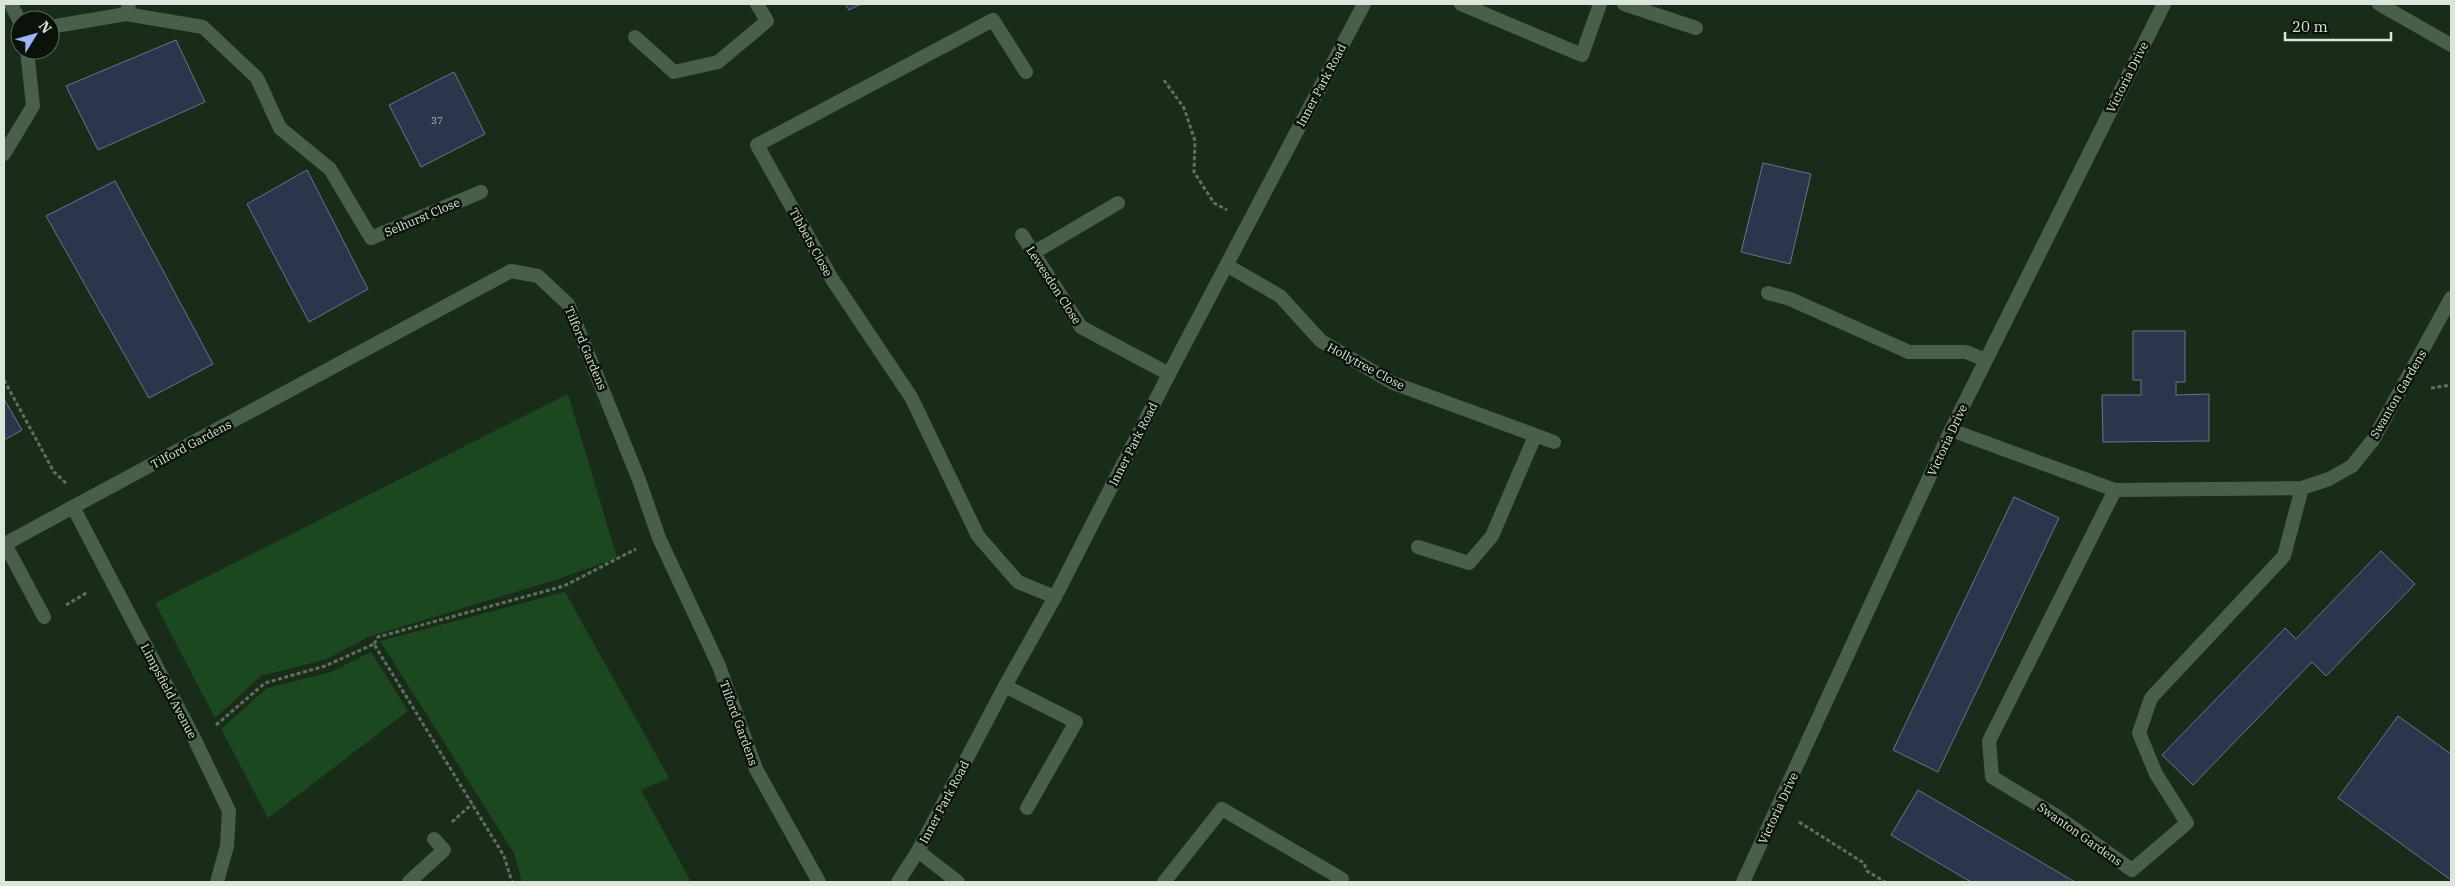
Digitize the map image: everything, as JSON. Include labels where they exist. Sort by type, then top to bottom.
[{"type":"street","points":[[635,37],[674,72],[718,62],[767,21],[757,4]]},
{"type":"street","name":"Inner Park Road","points":[[898,882],[918,851],[1005,686],[1055,597],[1169,374],[1228,266],[1364,4]]},
{"type":"street","points":[[1461,4],[1582,55],[1600,4]]},
{"type":"street","points":[[1624,4],[1696,28]]},
{"type":"street","name":"Victoria Drive","points":[[1743,882],[1951,430],[2164,4]]},
{"type":"street","points":[[2379,4],[2451,45]]},
{"type":"street","name":"Selhurst Close","points":[[60,25],[128,9],[204,27],[256,78],[280,128],[330,169],[372,238],[481,192]]},
{"type":"street","name":"Tibbets Close","points":[[1026,72],[993,20],[757,145],[832,279],[911,398],[978,536],[1018,582],[1055,597]]},
{"type":"street","points":[[4,154],[33,106],[27,60]]},
{"type":"street","points":[[1032,253],[1118,203]]},
{"type":"street","name":"Lewesdon Close","points":[[1022,235],[1080,327],[1169,374]]},
{"type":"street","name":"Hollytree Close","points":[[1228,266],[1280,296],[1321,341],[1393,383],[1554,442]]},
{"type":"street","name":"Tilford Gardens","points":[[44,618],[5,544],[511,270],[538,276],[568,304],[639,480],[659,538],[719,666],[756,769],[819,882]]},
{"type":"street","points":[[1768,293],[1790,299],[1909,352],[1966,352],[1986,360]]},
{"type":"street","name":"Swanton Gardens","points":[[1951,430],[2114,490],[2302,488],[2329,479],[2352,466],[2373,440],[2451,298]]},
{"type":"street","points":[[1418,547],[1469,563],[1492,536],[1535,436]]},
{"type":"street","name":"Swanton Gardens","points":[[2114,490],[1989,740],[1992,777],[2055,815],[2132,870],[2187,824],[2156,774],[2139,733],[2152,698],[2284,556],[2302,488]]},
{"type":"street","name":"Limpsfield Avenue","points":[[78,505],[110,579],[194,738],[229,811],[227,846],[217,882]]},
{"type":"street","points":[[1005,686],[1076,722],[1027,808]]},
{"type":"street","points":[[1164,882],[1222,809],[1342,879]]},
{"type":"street","points":[[409,882],[444,850],[434,839]]},
{"type":"street","points":[[918,851],[958,882]]},
{"type":"path","points":[[1164,80],[1184,108],[1195,141],[1194,172],[1214,203],[1250,221]]},
{"type":"path","points":[[4,380],[54,472],[78,505]]},
{"type":"path","points":[[194,738],[216,724],[264,683],[325,666],[374,644],[378,637],[564,586],[659,538]]},
{"type":"path","points":[[44,618],[110,579]]},
{"type":"path","points":[[374,644],[504,856],[512,882]]},
{"type":"path","points":[[1778,809],[1864,863],[1867,871],[1885,882]]},
{"type":"green space","points":[[568,394],[617,558],[555,580],[368,637],[327,659],[261,676],[215,718],[155,603]]},
{"type":"green space","points":[[565,592],[669,778],[641,790],[691,882],[522,882],[514,853],[380,641]]},
{"type":"green space","points":[[371,652],[408,711],[268,818],[221,729],[267,688],[331,672]]},
{"type":"building","points":[[845,4],[861,4],[849,10]]},
{"type":"building","points":[[176,40],[205,102],[98,150],[66,86]]},
{"type":"building","points":[[454,72],[485,134],[421,167],[389,105]]},
{"type":"building","points":[[1763,163],[1811,174],[1790,264],[1741,252]]},
{"type":"building","points":[[307,170],[368,289],[309,322],[247,204]]},
{"type":"building","points":[[115,181],[213,364],[149,398],[46,216]]},
{"type":"building","points":[[2133,331],[2185,331],[2185,382],[2176,382],[2176,395],[2209,394],[2209,441],[2103,442],[2102,395],[2141,395],[2141,380],[2133,380]]},
{"type":"building","points":[[4,399],[22,430],[4,440]]},
{"type":"building","points":[[2014,497],[2059,518],[1938,772],[1893,750]]},
{"type":"building","points":[[2381,551],[2415,584],[2326,676],[2312,662],[2193,785],[2162,755],[2285,628],[2296,639]]},
{"type":"building","points":[[2398,716],[2451,754],[2451,880],[2338,798]]},
{"type":"building","points":[[1918,790],[2075,882],[1971,882],[1891,835]]}]
